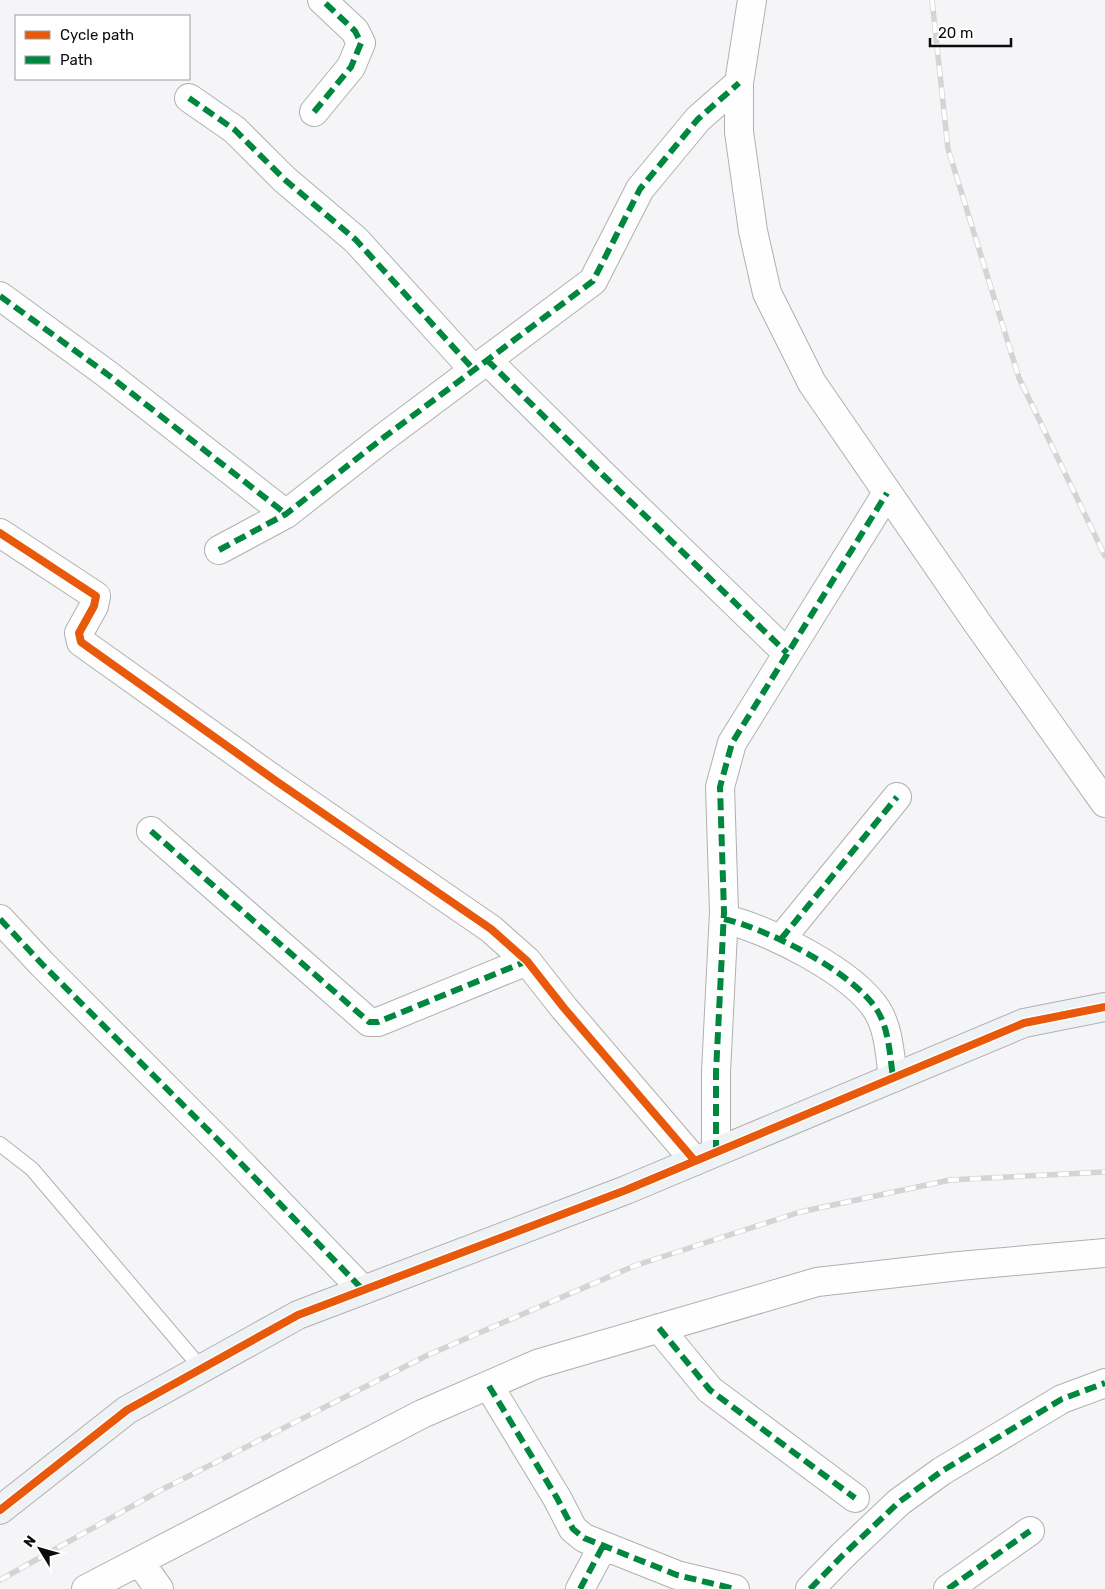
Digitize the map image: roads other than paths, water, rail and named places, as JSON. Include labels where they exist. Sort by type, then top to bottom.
[{"type":"street","points":[[314,112],[351,67],[361,43],[355,31],[322,0]]},
{"type":"street","points":[[752,0],[739,83],[739,132],[753,231],[767,293],[812,383],[978,624],[1105,803]]},
{"type":"street","points":[[219,550],[286,514],[383,438],[593,281],[640,189],[698,119],[739,83]]},
{"type":"street","points":[[189,98],[235,130],[284,179],[356,240],[480,365],[610,482],[787,653]]},
{"type":"street","points":[[0,296],[106,374],[286,514]]},
{"type":"street","points":[[706,1156],[716,1072],[724,919],[720,787],[732,743],[887,493]]},
{"type":"street","points":[[0,533],[96,596],[94,606],[79,633],[81,642],[276,781],[491,929],[527,961],[564,1008],[706,1156]]},
{"type":"street","points":[[781,939],[897,797]]},
{"type":"street","points":[[151,831],[370,1022],[378,1022],[527,961]]},
{"type":"street","points":[[0,919],[363,1290]]},
{"type":"street","points":[[724,919],[781,939],[847,980],[864,994],[878,1011],[886,1034],[893,1078]]},
{"type":"street","points":[[0,1510],[127,1410],[298,1315],[626,1190],[1024,1023],[1105,1007]]},
{"type":"street","points":[[86,1589],[422,1414],[537,1364],[816,1282],[959,1266],[1105,1253]]},
{"type":"street","points":[[659,1328],[710,1390],[855,1498]]},
{"type":"street","points":[[810,1589],[899,1502],[942,1471],[1062,1399],[1105,1383]]},
{"type":"street","points":[[489,1386],[557,1498],[573,1529],[584,1538],[678,1574],[735,1589]]},
{"type":"street","points":[[948,1589],[1030,1531]]},
{"type":"street","points":[[580,1589],[603,1546]]},
{"type":"street","points":[[140,1562],[159,1589]]},
{"type":"lane","points":[[0,1144],[32,1169],[202,1369]]},
{"type":"railway","points":[[932,0],[948,149],[1019,378],[1105,556]]},
{"type":"railway","points":[[0,1580],[161,1490],[428,1355],[634,1266],[800,1212],[950,1180],[1105,1172]]}]
